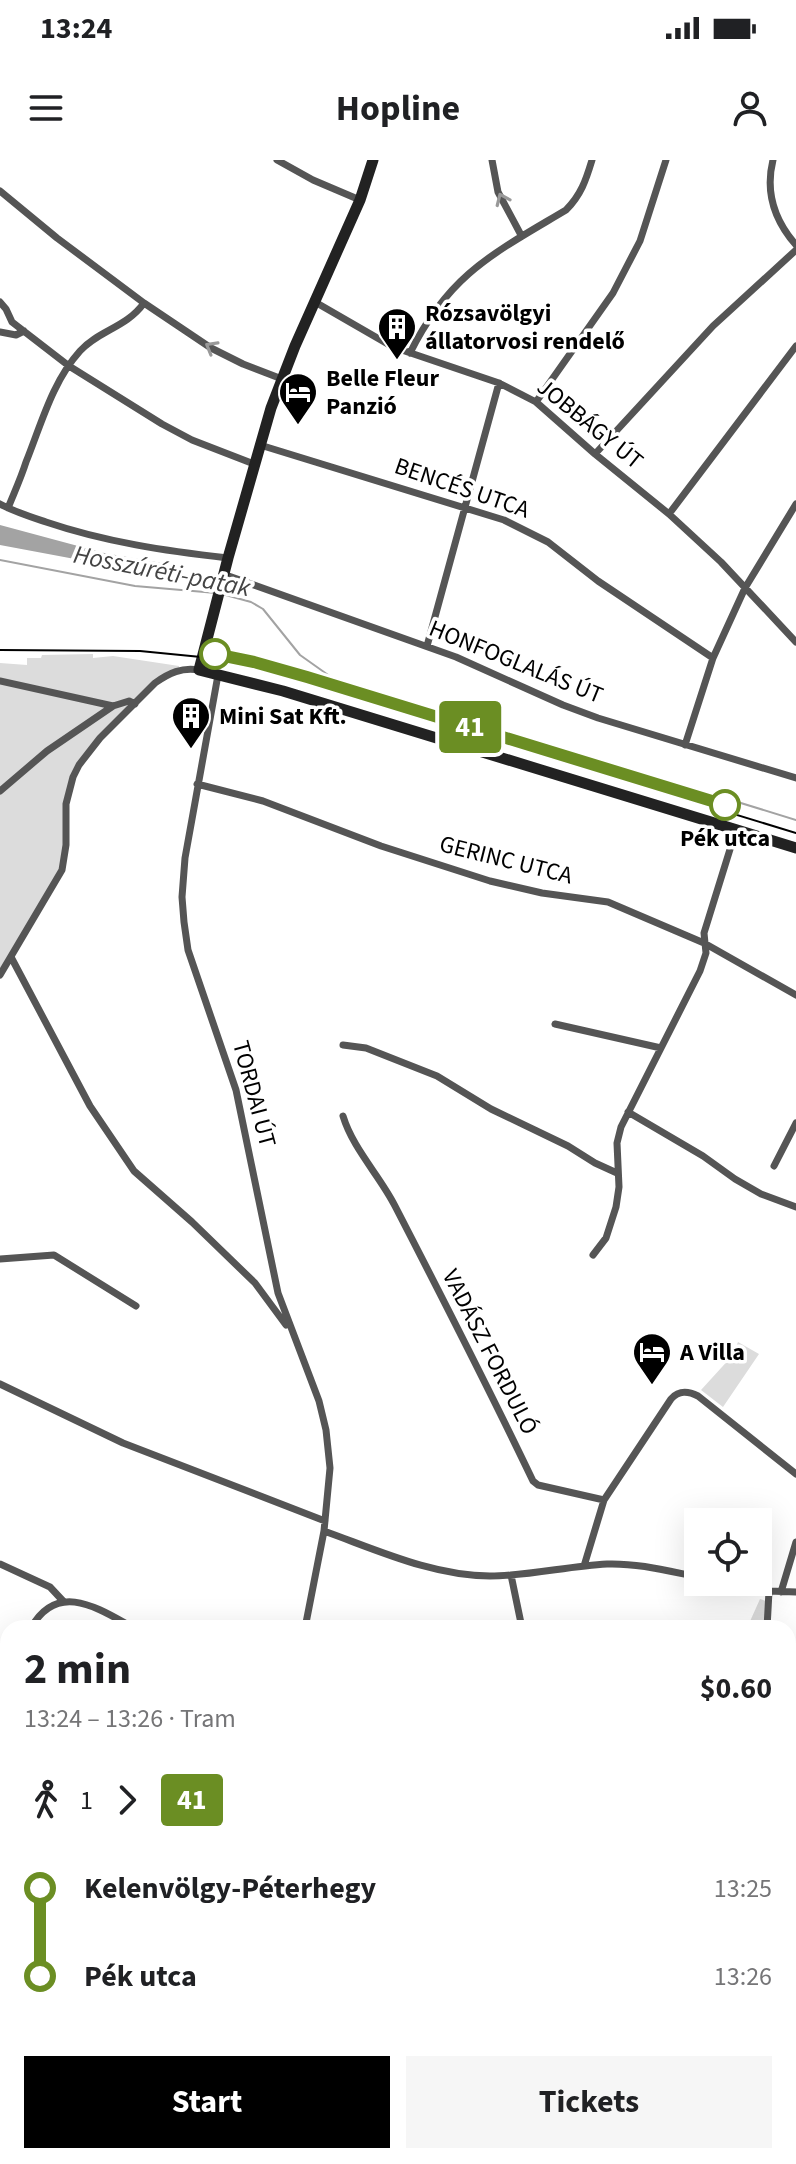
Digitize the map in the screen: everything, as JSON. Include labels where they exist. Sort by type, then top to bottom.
[{"type":"street","points":[[277,160],[360,200]]},
{"type":"street","points":[[199,670],[254,464],[282,379],[360,200],[373,160]]},
{"type":"street","points":[[492,160],[498,192],[521,235]]},
{"type":"street","points":[[410,353],[421,330],[451,289],[493,253],[573,203],[584,186],[592,160]]},
{"type":"street","points":[[536,402],[613,293],[640,241],[666,160]]},
{"type":"street","points":[[595,454],[713,326],[796,248],[781,225],[773,204],[769,186],[773,160]]},
{"type":"street","points":[[0,191],[144,303],[211,348],[282,379]]},
{"type":"street","points":[[0,302],[12,322],[69,366],[192,440],[254,464]]},
{"type":"street","name":"JOBBÁGY ÚT","points":[[315,302],[379,340],[499,383],[536,402],[669,514],[721,562],[796,642]]},
{"type":"street","points":[[144,303],[126,322],[85,346],[69,366],[49,401],[4,506],[110,541],[228,558]]},
{"type":"street","points":[[0,332],[16,335],[24,331]]},
{"type":"street","points":[[669,514],[796,346]]},
{"type":"street","points":[[427,646],[499,383]]},
{"type":"street","name":"BENCÉS UTCA","points":[[260,445],[504,520],[548,542],[598,581],[713,658]]},
{"type":"street","points":[[685,745],[713,658],[745,588],[796,504]]},
{"type":"street","name":"HONFOGLALÁS ÚT","points":[[223,574],[456,657],[563,705],[796,778]]},
{"type":"street","points":[[0,975],[62,870],[66,845],[66,804],[79,765],[100,738],[163,677],[185,669],[283,691],[796,848]]},
{"type":"street","name":"TORDAI ÚT","points":[[218,675],[182,882],[186,939],[236,1090],[278,1293],[319,1401],[326,1430],[330,1468],[324,1531],[307,1620]]},
{"type":"street","points":[[0,681],[113,706]]},
{"type":"street","points":[[0,791],[47,751],[113,706],[129,701],[135,704]]},
{"type":"street","name":"GERINC UTCA","points":[[197,784],[263,801],[381,846],[490,881],[542,893],[608,902],[704,943],[796,995]]},
{"type":"street","points":[[593,1255],[606,1238],[616,1207],[619,1187],[617,1139],[700,971],[706,953],[704,933],[736,830]]},
{"type":"street","points":[[11,957],[90,1106],[134,1171],[255,1283],[296,1340]]},
{"type":"street","points":[[555,1024],[661,1048]]},
{"type":"street","points":[[343,1045],[366,1048],[437,1076],[491,1109],[617,1173]]},
{"type":"street","points":[[628,1112],[761,1194],[796,1207]]},
{"type":"street","name":"VADÁSZ FORDULÓ","points":[[343,1116],[348,1131],[385,1186],[533,1481],[538,1485],[604,1500]]},
{"type":"street","points":[[774,1166],[796,1123]]},
{"type":"street","points":[[0,1259],[54,1255],[136,1306]]},
{"type":"street","points":[[0,1384],[123,1443],[325,1521]]},
{"type":"street","points":[[584,1566],[604,1500],[677,1393],[689,1392],[698,1396],[796,1474]]},
{"type":"street","points":[[324,1531],[448,1572],[489,1576],[631,1564],[684,1574]]},
{"type":"street","points":[[781,1592],[796,1542]]},
{"type":"street","points":[[0,1564],[50,1587],[64,1602]]},
{"type":"street","points":[[511,1575],[520,1620]]},
{"type":"street","points":[[772,1591],[796,1592]]},
{"type":"street","points":[[767,1620],[769,1596]]},
{"type":"street","points":[[35,1620],[48,1608],[64,1602],[93,1605],[120,1620]]},
{"type":"shaded area","points":[[93,654],[93,658],[113,656],[179,666],[179,670],[163,677],[100,738],[70,785],[62,870],[0,975],[0,663],[27,665],[27,658],[41,658],[42,655]]},
{"type":"shaded area","points":[[738,1342],[759,1354],[723,1407],[701,1390],[732,1356]]},
{"type":"shaded area","points":[[760,1599],[766,1601],[765,1620],[751,1620]]},
{"type":"water","points":[[0,525],[104,553],[179,566],[184,573],[171,577],[0,545]]},
{"type":"waterway","name":"Hosszúréti-patak","points":[[0,560],[135,586],[216,593]]},
{"type":"waterway","name":"Hosszúréti-patak","points":[[222,594],[251,602],[263,609],[300,655],[331,677],[796,820]]},
{"type":"tram line","points":[[0,650],[140,651],[201,657],[253,667],[796,833]]},
{"type":"tram line","name":"41","points":[[215,654],[307,677],[725,805]]},
{"type":"place","name":"Rózsavölgyi állatorvosi rendelő","points":[[397,361]]},
{"type":"place","name":"Belle Fleur Panzió","points":[[298,426]]},
{"type":"place","name":"Mini Sat Kft.","points":[[191,750]]},
{"type":"place","name":"Pék utca","points":[[725,805]]},
{"type":"place","name":"A Villa","points":[[652,1386]]}]
